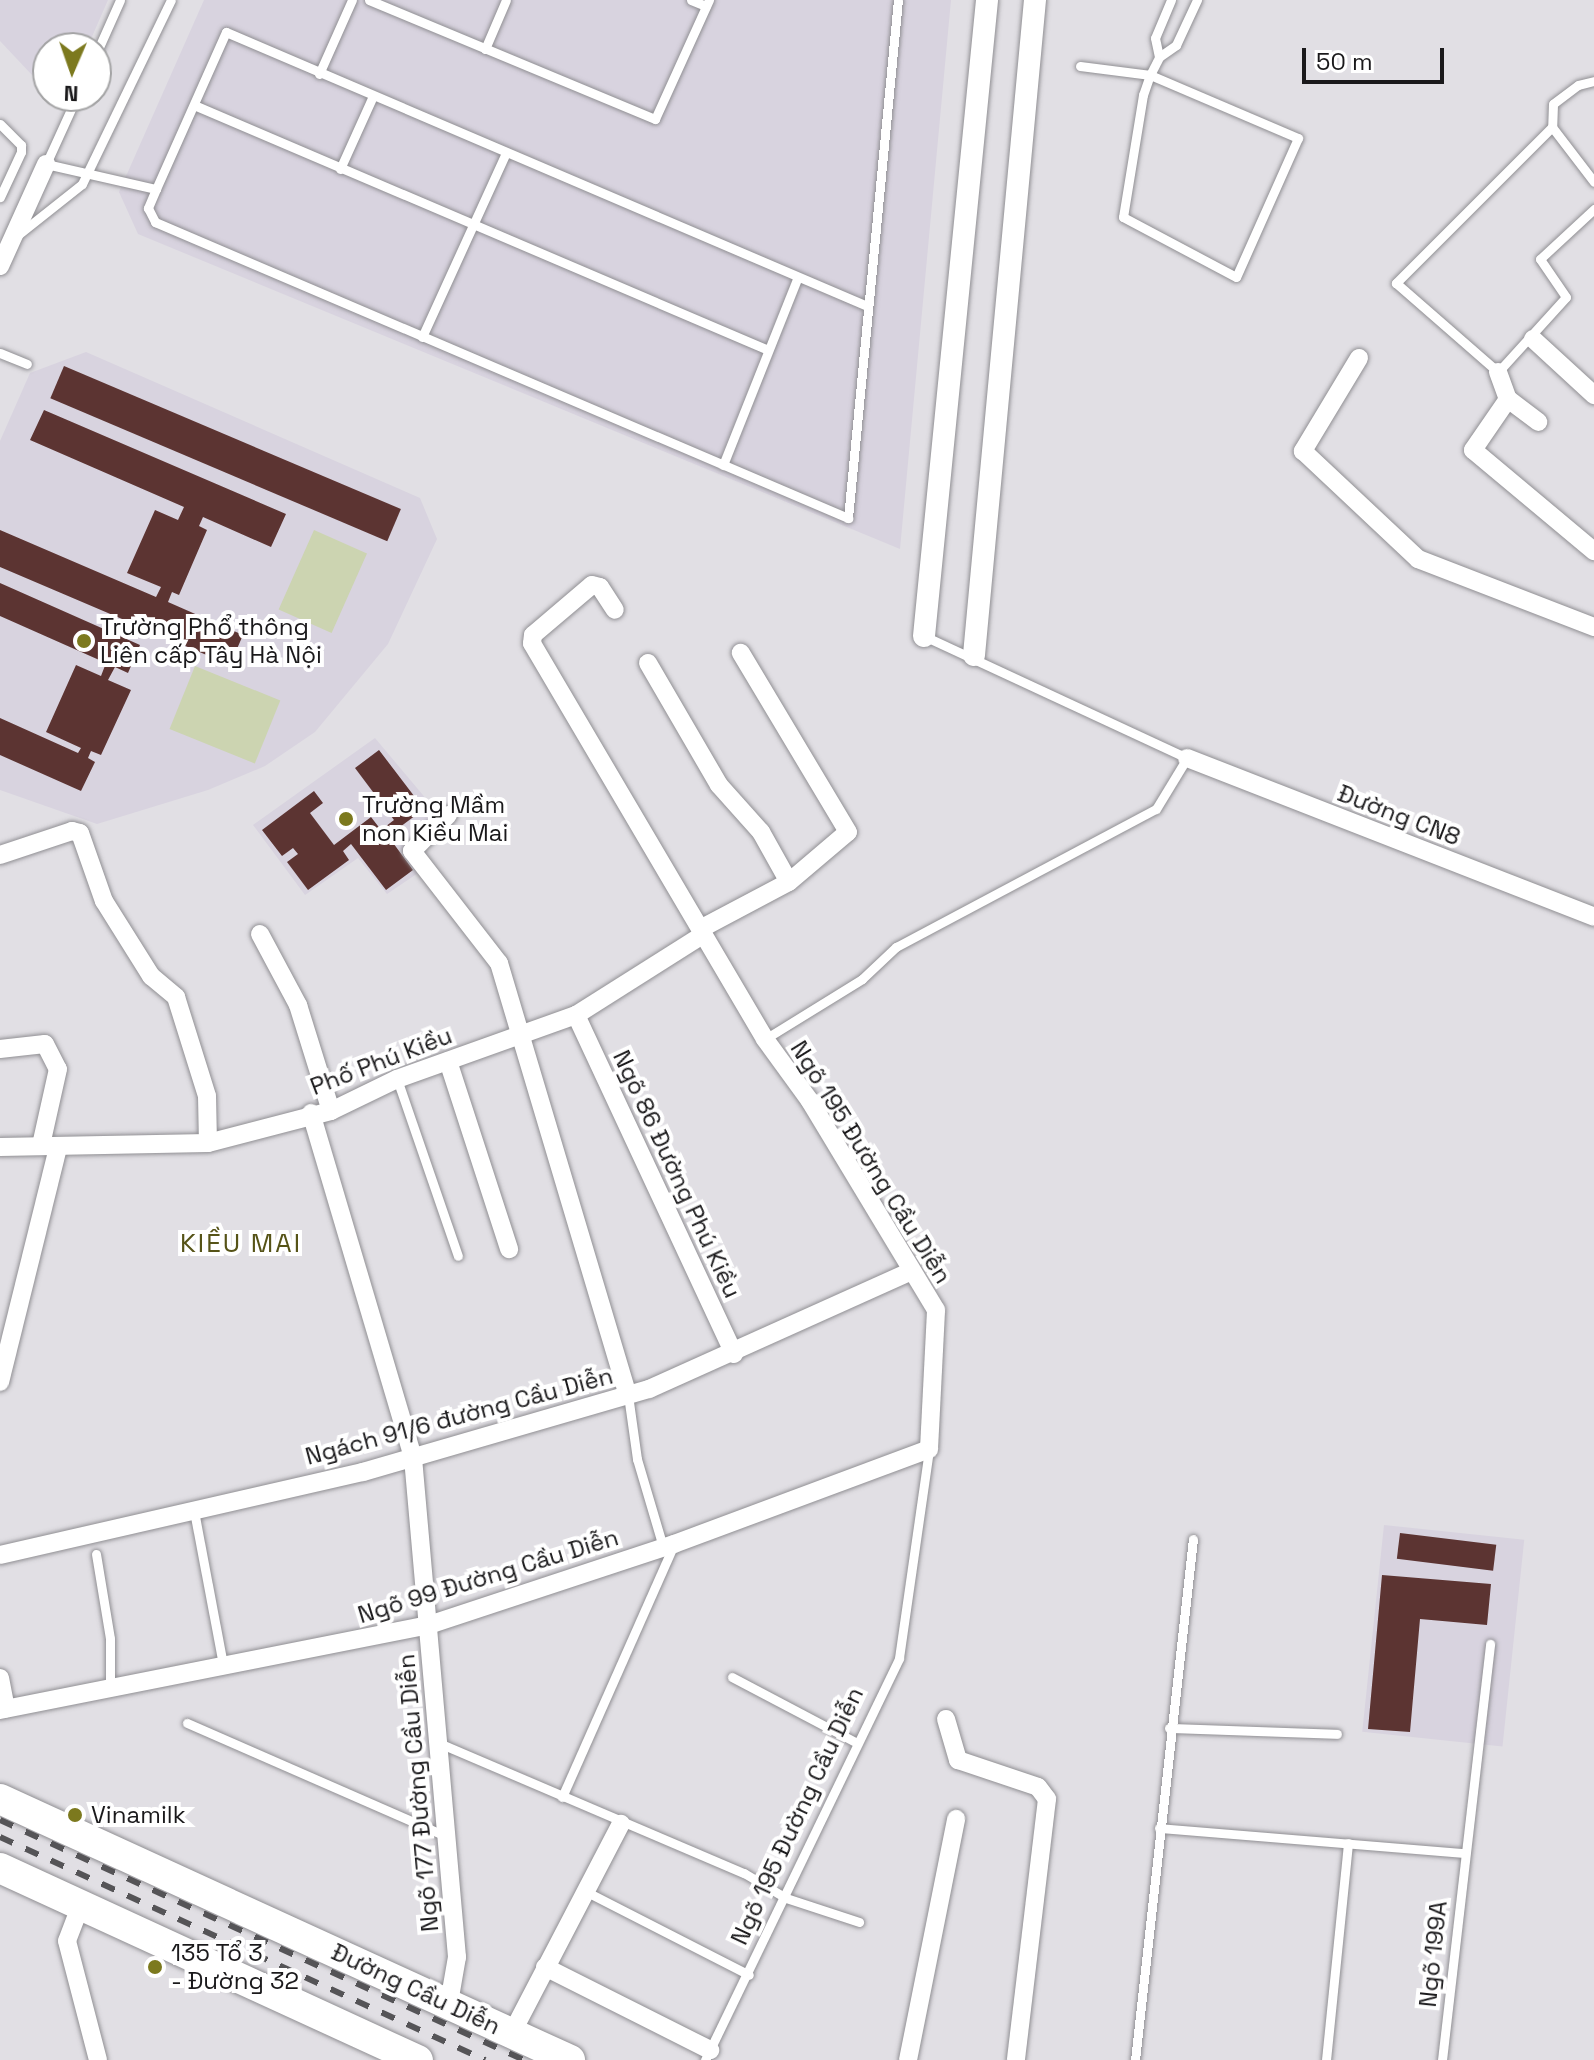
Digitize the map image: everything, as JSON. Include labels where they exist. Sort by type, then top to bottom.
[{"type":"highway","name":"Đường Cầu Diễn","points":[[0,1799],[570,2060]]},
{"type":"highway","points":[[0,1868],[418,2060]]},
{"type":"street","points":[[924,636],[987,0]]},
{"type":"street","points":[[974,655],[1035,0]]},
{"type":"street","points":[[0,266],[46,164]]},
{"type":"street","points":[[1533,339],[1594,395]]},
{"type":"street","points":[[1359,358],[1303,451],[1418,559],[1594,627]]},
{"type":"street","points":[[1498,372],[1508,399],[1538,422]]},
{"type":"street","points":[[1508,399],[1473,450],[1593,548]]},
{"type":"street","name":"Ngõ 195 Đường Cầu Diễn","points":[[615,610],[600,587],[592,585],[533,635],[532,643],[765,1039],[810,1101],[936,1310],[929,1449]]},
{"type":"street","name":"Phố Phú Kiều","points":[[0,1147],[208,1143],[311,1113],[331,1111],[397,1079],[518,1032],[576,1015],[703,931],[789,882],[848,832],[741,653]]},
{"type":"street","points":[[648,663],[719,785],[761,832],[789,882]]},
{"type":"street","name":"Đường CN8","points":[[1187,758],[1594,917]]},
{"type":"street","points":[[448,815],[412,851],[499,963],[628,1395]]},
{"type":"street","points":[[0,855],[72,831],[80,833],[104,901],[151,976],[176,997],[207,1096],[208,1143]]},
{"type":"street","points":[[260,934],[298,1005],[331,1111]]},
{"type":"street","name":"Ngõ 86 Đường Phú Kiều","points":[[576,1015],[734,1354]]},
{"type":"street","points":[[0,1049],[45,1044],[58,1069],[50,1146],[0,1382]]},
{"type":"street","points":[[448,1061],[509,1249]]},
{"type":"street","name":"Ngõ 177 Đường Cầu Diễn","points":[[311,1113],[413,1458],[426,1626],[441,1744],[457,1957],[449,2003]]},
{"type":"street","name":"Ngách 91/6 đường Cầu Diễn","points":[[0,1555],[413,1458],[628,1395],[734,1354],[912,1271]]},
{"type":"street","name":"Ngõ 99 Đường Cầu Diễn","points":[[3,1709],[426,1626],[668,1546],[929,1449]]},
{"type":"street","points":[[0,1678],[3,1709]]},
{"type":"street","points":[[946,1719],[958,1760],[1038,1787],[1047,1799],[1016,2060]]},
{"type":"street","points":[[908,2060],[956,1819]]},
{"type":"street","points":[[512,2033],[621,1824]]},
{"type":"street","points":[[80,1907],[67,1941],[98,2060]]},
{"type":"street","points":[[545,1967],[708,2055]]},
{"type":"lane","points":[[106,32],[120,0]]},
{"type":"lane","points":[[11,241],[82,184],[171,0]]},
{"type":"lane","points":[[319,74],[352,0]]},
{"type":"lane","points":[[369,0],[655,119],[708,3],[691,0]]},
{"type":"lane","points":[[485,49],[506,0]]},
{"type":"lane","points":[[867,306],[505,155],[226,32],[148,208],[155,222],[848,518],[898,0]]},
{"type":"lane","points":[[1159,57],[1155,38],[1171,0]]},
{"type":"lane","points":[[1080,66],[1150,75],[1298,138],[1236,277],[1123,217],[1150,75],[1159,57],[1176,45],[1197,0]]},
{"type":"lane","points":[[1594,81],[1578,85],[1553,104],[1552,127],[1594,182]]},
{"type":"lane","points":[[340,169],[372,98]]},
{"type":"lane","points":[[194,105],[768,350]]},
{"type":"lane","points":[[70,112],[46,164],[156,189]]},
{"type":"lane","points":[[0,124],[21,145],[21,152],[0,197]]},
{"type":"lane","points":[[1552,127],[1396,283],[1498,372],[1533,339],[1566,297],[1540,259],[1594,209]]},
{"type":"lane","points":[[422,337],[505,155]]},
{"type":"lane","points":[[723,465],[798,277]]},
{"type":"lane","points":[[0,353],[27,364]]},
{"type":"lane","points":[[765,1039],[862,979],[896,947],[1156,809],[1187,758],[974,655],[924,636]]},
{"type":"lane","points":[[397,1079],[458,1256]]},
{"type":"lane","points":[[562,1797],[668,1546],[637,1459],[628,1395]]},
{"type":"lane","name":"Ngõ 195 Đường Cầu Diễn","points":[[708,2055],[899,1658],[929,1449]]},
{"type":"lane","points":[[194,1508],[223,1665]]},
{"type":"lane","points":[[1135,2060],[1169,1728],[1193,1539]]},
{"type":"lane","points":[[96,1554],[110,1639],[110,1686]]},
{"type":"lane","name":"Ngõ 199A","points":[[1442,2060],[1463,1853],[1490,1644]]},
{"type":"lane","points":[[732,1677],[857,1743]]},
{"type":"lane","points":[[187,1723],[449,1837]]},
{"type":"lane","points":[[1169,1728],[1337,1734]]},
{"type":"lane","points":[[441,1744],[621,1824],[744,1873],[786,1898],[859,1922]]},
{"type":"lane","points":[[1159,1828],[1463,1853]]},
{"type":"lane","points":[[1326,2060],[1348,1843]]},
{"type":"lane","points":[[584,1891],[749,1975]]},
{"type":"shaded area","points":[[0,0],[108,0],[94,32],[32,32],[32,75],[0,41]]},
{"type":"shaded area","points":[[204,0],[951,0],[900,549],[138,234],[119,192]]},
{"type":"shaded area","points":[[86,352],[420,498],[437,539],[388,644],[315,732],[265,766],[208,790],[97,824],[0,790],[0,441],[30,373]]},
{"type":"shaded area","name":"Trường Mầm non Kiều Mai","points":[[375,738],[438,813],[403,845],[421,871],[387,894],[358,858],[305,895],[253,825]]},
{"type":"shaded area","points":[[1384,1525],[1524,1540],[1502,1747],[1362,1732]]},
{"type":"green space","points":[[314,530],[367,554],[332,633],[279,609]]},
{"type":"green space","points":[[195,666],[280,700],[255,764],[170,729]]},
{"type":"building","points":[[64,366],[401,509],[387,541],[50,398]]},
{"type":"building","points":[[44,410],[286,514],[271,547],[203,517],[199,526],[207,530],[179,595],[172,592],[168,602],[243,635],[230,665],[0,567],[0,530],[156,597],[161,587],[127,573],[155,510],[178,520],[184,507],[30,440]]},
{"type":"building","points":[[0,583],[140,645],[128,673],[115,667],[108,680],[131,690],[101,755],[91,751],[88,758],[95,762],[81,791],[0,755],[0,718],[78,753],[81,748],[46,732],[76,665],[101,676],[106,663],[0,616]]},
{"type":"building","points":[[379,750],[424,809],[388,836],[413,870],[386,890],[351,844],[343,851],[349,860],[308,890],[287,862],[298,854],[293,848],[282,856],[262,830],[314,791],[323,803],[310,813],[334,845],[371,817],[381,830],[394,820],[355,768]]},
{"type":"building","points":[[1400,1533],[1496,1545],[1493,1571],[1397,1559]]},
{"type":"building","points":[[1382,1575],[1491,1584],[1487,1625],[1420,1619],[1410,1732],[1368,1729]]},
{"type":"railway","points":[[0,1820],[524,2060]]},
{"type":"railway","points":[[0,1837],[485,2060]]},
{"type":"place","name":"Trường Phổ thông Liên cấp Tây Hà Nội","points":[[84,641]]},
{"type":"place","name":"Trường Mầm non Kiều Mai","points":[[346,819]]},
{"type":"place","name":"Vinamilk","points":[[75,1815]]},
{"type":"place","name":"135 Tổ 3 - Đường 32","points":[[155,1967]]},
{"type":"district","name":"KIỀU MAI","points":[[241,1244]]}]
